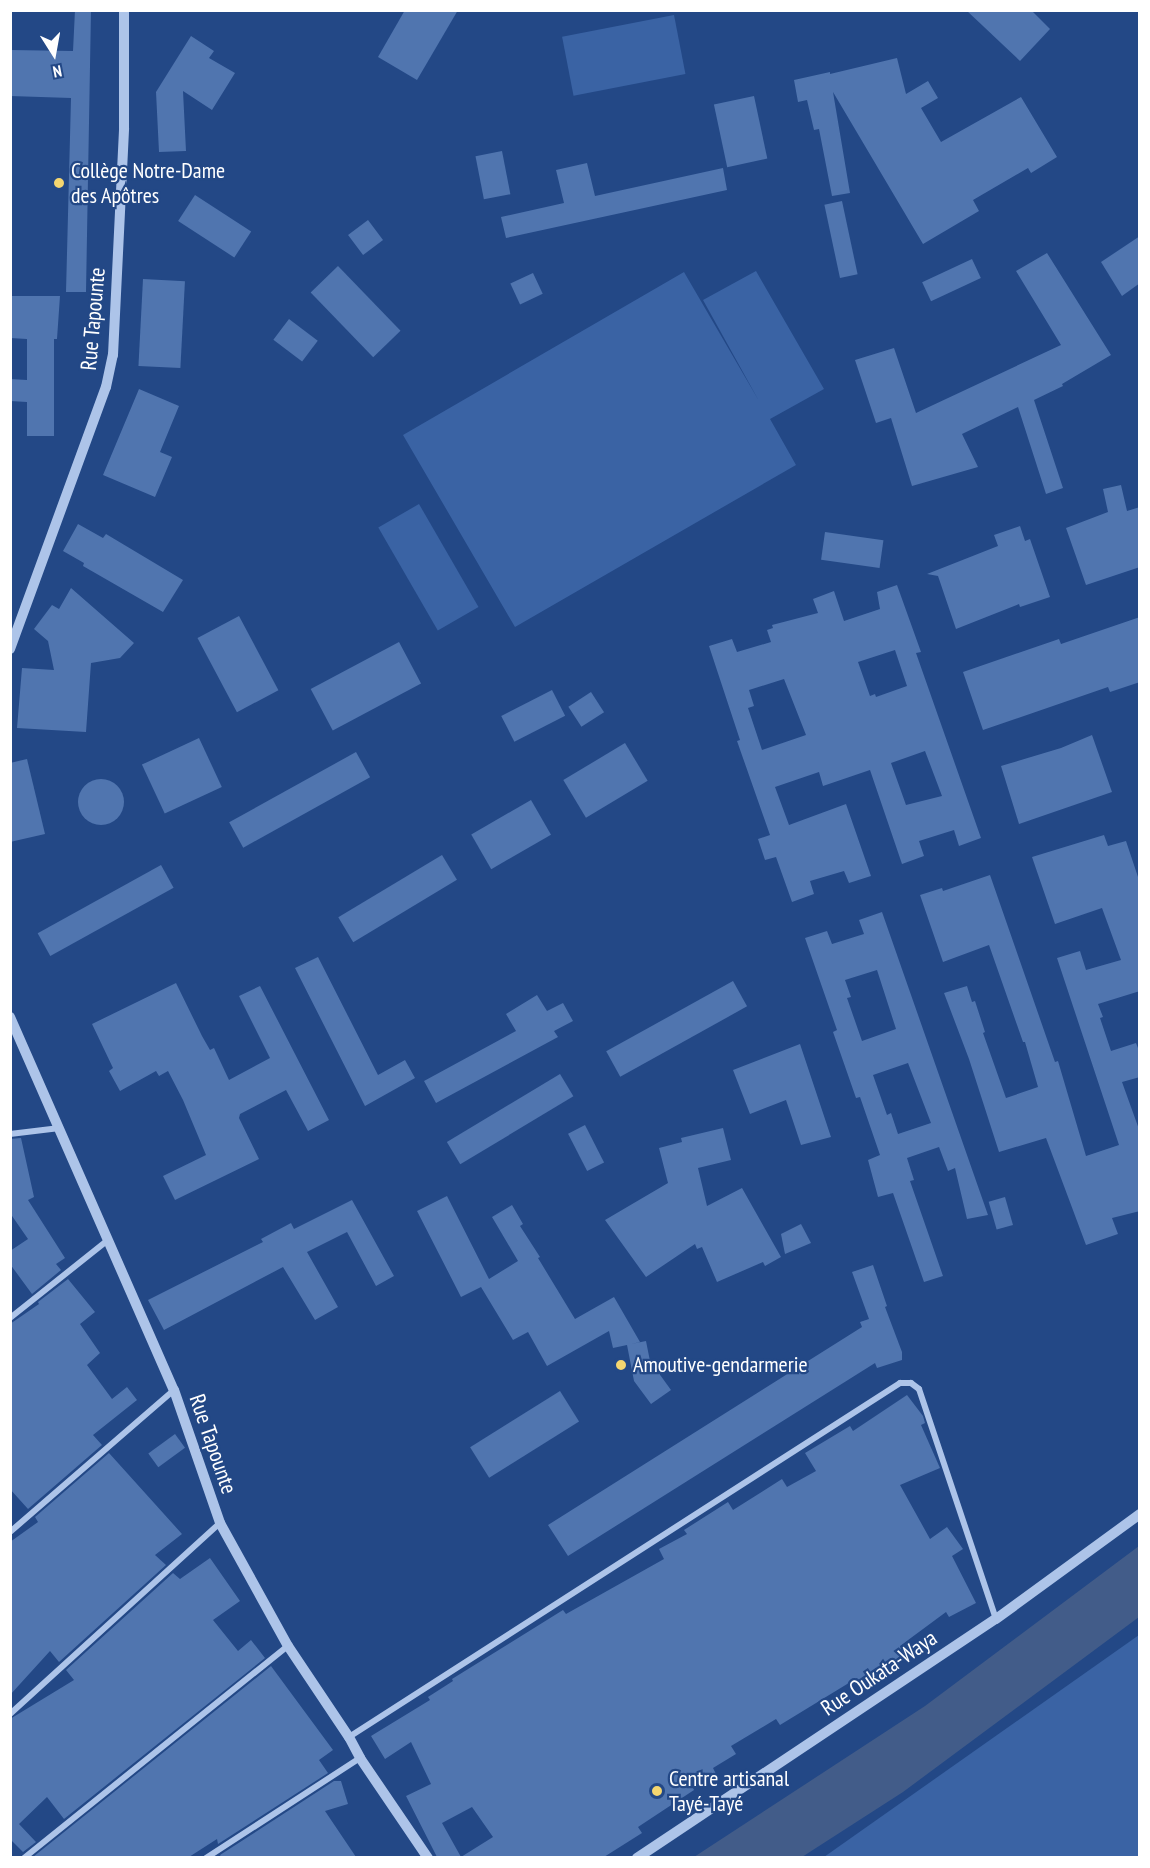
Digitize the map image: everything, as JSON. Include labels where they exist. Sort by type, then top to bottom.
[{"type":"street","name":"Rue Tapounte","points":[[10,649],[106,387],[114,355],[123,128],[124,10]]},
{"type":"street","name":"Rue Tapounte","points":[[10,1017],[174,1390],[220,1523],[288,1646],[349,1737],[360,1758],[428,1857]]},
{"type":"street","points":[[10,1134],[60,1128]]},
{"type":"street","points":[[10,1318],[109,1240]]},
{"type":"street","points":[[349,1737],[900,1383],[910,1383],[919,1389],[996,1619]]},
{"type":"street","points":[[10,1532],[174,1390]]},
{"type":"street","name":"Rue Oukata-Waya","points":[[637,1857],[996,1619],[1140,1514]]},
{"type":"street","points":[[10,1714],[220,1523]]},
{"type":"street","points":[[24,1857],[288,1646]]},
{"type":"street","points":[[206,1857],[360,1758]]},
{"type":"shaded area","points":[[674,15],[685,74],[574,96],[562,37]]},
{"type":"shaded area","points":[[756,271],[824,389],[770,419],[796,465],[515,627],[403,435],[684,272],[759,401],[703,300]]},
{"type":"shaded area","points":[[419,504],[478,607],[438,631],[378,528]]},
{"type":"shaded area","points":[[1139,1546],[1139,1617],[903,1792],[802,1857],[694,1857],[925,1706]]},
{"type":"shaded area","points":[[1139,1635],[1139,1857],[824,1857]]},
{"type":"building","points":[[75,10],[91,10],[86,292],[66,292],[71,98],[10,96],[10,50],[73,51]]},
{"type":"building","points":[[405,10],[458,10],[417,80],[378,57]]},
{"type":"building","points":[[966,10],[1031,10],[1050,29],[1020,61]]},
{"type":"building","points":[[191,36],[214,51],[209,58],[235,73],[212,110],[183,91],[186,151],[159,152],[156,92]]},
{"type":"building","points":[[897,58],[906,94],[928,81],[938,98],[921,108],[941,142],[1021,97],[1057,157],[1031,173],[1028,168],[973,200],[979,211],[923,244],[833,92],[850,193],[832,196],[819,129],[814,130],[807,100],[798,102],[794,80]]},
{"type":"building","points":[[754,96],[767,159],[727,167],[714,105]]},
{"type":"building","points":[[502,151],[510,194],[484,199],[475,156]]},
{"type":"building","points":[[587,163],[595,196],[723,168],[727,190],[506,238],[501,217],[564,203],[556,170]]},
{"type":"building","points":[[195,195],[251,231],[234,257],[178,221]]},
{"type":"building","points":[[842,201],[858,274],[840,278],[824,205]]},
{"type":"building","points":[[368,220],[383,240],[363,255],[348,235]]},
{"type":"building","points":[[1140,236],[1140,283],[1122,296],[1101,262]]},
{"type":"building","points":[[1047,253],[1111,355],[1062,384],[1063,386],[1034,400],[1063,488],[1046,494],[1018,407],[962,434],[978,467],[912,486],[891,418],[876,423],[855,360],[894,348],[916,413],[1061,345],[1016,271]]},
{"type":"building","points":[[972,259],[981,278],[931,301],[922,282]]},
{"type":"building","points":[[338,266],[401,331],[373,357],[311,292]]},
{"type":"building","points":[[533,273],[543,294],[520,304],[510,284]]},
{"type":"building","points":[[143,279],[185,281],[180,368],[138,366]]},
{"type":"building","points":[[10,296],[60,296],[57,339],[54,339],[54,436],[27,436],[27,402],[10,401],[10,379],[27,380],[27,339],[10,338]]},
{"type":"building","points":[[289,319],[318,341],[302,361],[273,340]]},
{"type":"building","points":[[139,389],[179,406],[160,452],[172,457],[155,497],[103,475]]},
{"type":"building","points":[[1121,485],[1127,511],[1140,507],[1140,567],[1086,585],[1066,528],[1108,512],[1103,489]]},
{"type":"building","points":[[78,524],[103,538],[106,534],[183,580],[163,612],[83,566],[84,563],[63,551]]},
{"type":"building","points":[[1020,526],[1025,541],[1030,539],[1050,597],[1020,607],[1019,604],[956,629],[938,576],[927,574],[998,546],[994,535]]},
{"type":"building","points":[[825,532],[883,540],[880,568],[821,560]]},
{"type":"building","points":[[897,585],[921,652],[916,653],[981,838],[959,846],[954,830],[919,841],[924,856],[902,864],[870,770],[823,786],[819,772],[775,787],[789,825],[846,804],[871,876],[849,883],[844,871],[810,881],[814,894],[792,902],[776,857],[765,860],[758,839],[770,835],[737,741],[740,740],[709,646],[732,639],[737,652],[771,642],[767,630],[773,628],[772,625],[818,613],[813,599],[834,591],[844,621],[880,609],[877,592]],"holes":[[[895,650],[907,686],[876,697],[875,694],[870,696],[858,662]],[[784,679],[806,735],[762,750],[748,708],[754,706],[749,690]],[[925,751],[942,796],[906,805],[891,763]]]},
{"type":"building","points":[[71,588],[134,643],[120,658],[91,663],[86,732],[17,728],[22,668],[54,670],[48,641],[34,629],[52,605],[59,609]]},
{"type":"building","points":[[239,616],[278,690],[237,712],[198,638]]},
{"type":"building","points":[[1140,617],[1140,682],[1110,692],[1108,687],[983,730],[963,672],[1059,639],[1061,644]]},
{"type":"building","points":[[399,642],[421,683],[333,730],[311,689]]},
{"type":"building","points":[[552,690],[565,716],[514,742],[501,716]]},
{"type":"building","points":[[591,692],[604,712],[581,727],[568,707]]},
{"type":"building","points":[[1092,735],[1112,792],[1019,824],[1001,766],[1061,748]]},
{"type":"building","points":[[199,738],[222,787],[165,814],[142,765]]},
{"type":"building","points":[[625,743],[648,781],[586,818],[563,780]]},
{"type":"building","points":[[356,752],[370,777],[243,848],[229,822]]},
{"type":"building","points":[[27,759],[45,834],[10,842],[10,763]]},
{"type":"building","points":[[101,779],[117,786],[124,802],[117,818],[101,825],[85,818],[78,802],[85,786]]},
{"type":"building","points":[[531,800],[551,835],[491,869],[471,834]]},
{"type":"building","points":[[1104,835],[1108,846],[1126,841],[1140,883],[1140,991],[1098,1004],[1103,1017],[1100,1018],[1111,1051],[1136,1043],[1140,1053],[1140,1077],[1122,1082],[1140,1132],[1140,1211],[1112,1218],[1118,1234],[1086,1245],[1046,1138],[999,1152],[969,1059],[944,993],[967,986],[972,1002],[975,1001],[985,1032],[983,1033],[1006,1098],[1038,1087],[1025,1042],[1023,1042],[989,945],[943,962],[920,895],[942,888],[943,891],[990,875],[1055,1062],[1058,1061],[1086,1156],[1119,1145],[1057,958],[1080,951],[1086,970],[1121,960],[1102,908],[1055,924],[1032,857]]},
{"type":"building","points":[[442,855],[457,880],[353,942],[338,917]]},
{"type":"building","points":[[161,865],[174,888],[50,956],[38,933]]},
{"type":"building","points":[[882,912],[988,1215],[967,1219],[955,1168],[948,1171],[939,1147],[907,1158],[914,1180],[910,1181],[943,1276],[924,1282],[893,1193],[878,1197],[868,1160],[880,1155],[860,1097],[856,1098],[833,1032],[837,1030],[805,938],[827,931],[832,944],[864,934],[859,920]],"holes":[[[877,970],[896,1029],[862,1041],[847,998],[851,997],[845,980]],[[908,1063],[931,1123],[898,1134],[891,1113],[887,1115],[873,1075]]]},
{"type":"building","points":[[318,957],[378,1075],[405,1060],[415,1078],[365,1106],[295,968]]},
{"type":"building","points":[[733,981],[747,1006],[620,1077],[606,1051]]},
{"type":"building","points":[[176,983],[202,1036],[210,1050],[214,1048],[229,1080],[270,1058],[239,996],[260,986],[329,1120],[308,1131],[286,1090],[240,1114],[239,1118],[259,1159],[175,1200],[163,1176],[206,1155],[183,1100],[168,1071],[159,1076],[156,1071],[120,1091],[109,1071],[113,1068],[92,1024]]},
{"type":"building","points":[[537,995],[547,1011],[563,1003],[573,1021],[554,1031],[558,1037],[436,1103],[424,1081],[516,1031],[506,1014]]},
{"type":"building","points":[[800,1044],[831,1137],[801,1145],[786,1100],[750,1114],[733,1070]]},
{"type":"building","points":[[560,1074],[573,1096],[460,1164],[447,1142]]},
{"type":"building","points":[[585,1125],[604,1162],[587,1171],[568,1134]]},
{"type":"building","points":[[723,1128],[731,1160],[698,1168],[707,1206],[742,1188],[781,1257],[765,1266],[763,1262],[717,1282],[702,1247],[697,1249],[695,1244],[646,1277],[605,1220],[668,1183],[659,1148],[682,1142],[681,1138]]},
{"type":"building","points":[[21,1138],[34,1197],[28,1200],[65,1258],[56,1264],[61,1270],[32,1294],[10,1264],[10,1251],[28,1239],[10,1213],[10,1139]]},
{"type":"building","points":[[447,1196],[489,1279],[518,1261],[492,1217],[512,1205],[523,1224],[520,1226],[575,1319],[614,1297],[640,1342],[631,1344],[646,1341],[650,1361],[671,1390],[651,1404],[634,1381],[627,1345],[613,1348],[609,1331],[547,1366],[528,1332],[513,1340],[481,1287],[461,1297],[417,1211]]},
{"type":"building","points":[[1005,1197],[1013,1225],[997,1230],[989,1202]]},
{"type":"building","points":[[352,1200],[394,1276],[376,1286],[347,1232],[307,1252],[338,1307],[315,1320],[283,1267],[164,1330],[148,1300],[263,1242],[261,1239],[291,1223],[294,1229]]},
{"type":"building","points":[[801,1224],[811,1243],[785,1254],[781,1234]]},
{"type":"building","points":[[873,1265],[887,1306],[885,1307],[902,1352],[902,1360],[877,1368],[875,1363],[568,1556],[548,1525],[862,1327],[860,1322],[869,1319],[852,1272]]},
{"type":"building","points":[[68,1279],[95,1312],[80,1324],[100,1353],[87,1365],[112,1399],[127,1387],[137,1400],[93,1435],[102,1445],[28,1509],[10,1489],[10,1324],[39,1304],[38,1302]]},
{"type":"building","points":[[560,1391],[579,1422],[489,1478],[470,1447]]},
{"type":"building","points":[[907,1395],[923,1416],[925,1423],[921,1425],[940,1468],[900,1485],[930,1539],[947,1527],[963,1549],[952,1556],[976,1603],[949,1617],[946,1612],[900,1646],[905,1652],[863,1686],[857,1678],[780,1725],[776,1719],[731,1746],[736,1754],[713,1768],[716,1774],[692,1786],[694,1790],[638,1827],[642,1833],[604,1857],[461,1857],[437,1857],[406,1796],[431,1784],[411,1742],[385,1759],[371,1736],[430,1700],[428,1697],[453,1681],[452,1679],[563,1610],[566,1614],[664,1559],[659,1549],[687,1534],[684,1530],[728,1502],[733,1510],[782,1479],[787,1487],[816,1471],[805,1453],[850,1426],[853,1431]],"holes":[[[472,1807],[493,1837],[461,1857],[442,1823]]]},
{"type":"building","points":[[175,1434],[185,1448],[158,1467],[148,1453]]},
{"type":"building","points":[[109,1453],[182,1534],[155,1555],[166,1565],[59,1662],[50,1651],[10,1695],[10,1542],[38,1522],[35,1517]]},
{"type":"building","points":[[210,1558],[240,1601],[213,1620],[238,1651],[251,1640],[265,1658],[64,1819],[47,1797],[19,1824],[36,1842],[23,1852],[10,1839],[10,1719],[74,1680],[66,1670],[173,1573],[180,1579]]},
{"type":"building","points":[[271,1666],[333,1750],[319,1760],[328,1773],[218,1844],[217,1839],[189,1857],[33,1857]]},
{"type":"building","points":[[334,1781],[341,1781],[348,1804],[325,1811],[356,1857],[221,1857],[220,1855]]},
{"type":"place","name":"Collège Notre-Dame des Apôtres","points":[[59,183]]},
{"type":"place","name":"Amoutive-gendarmerie","points":[[621,1365]]},
{"type":"place","name":"Centre artisanal Tayé-Tayé","points":[[657,1791]]}]
